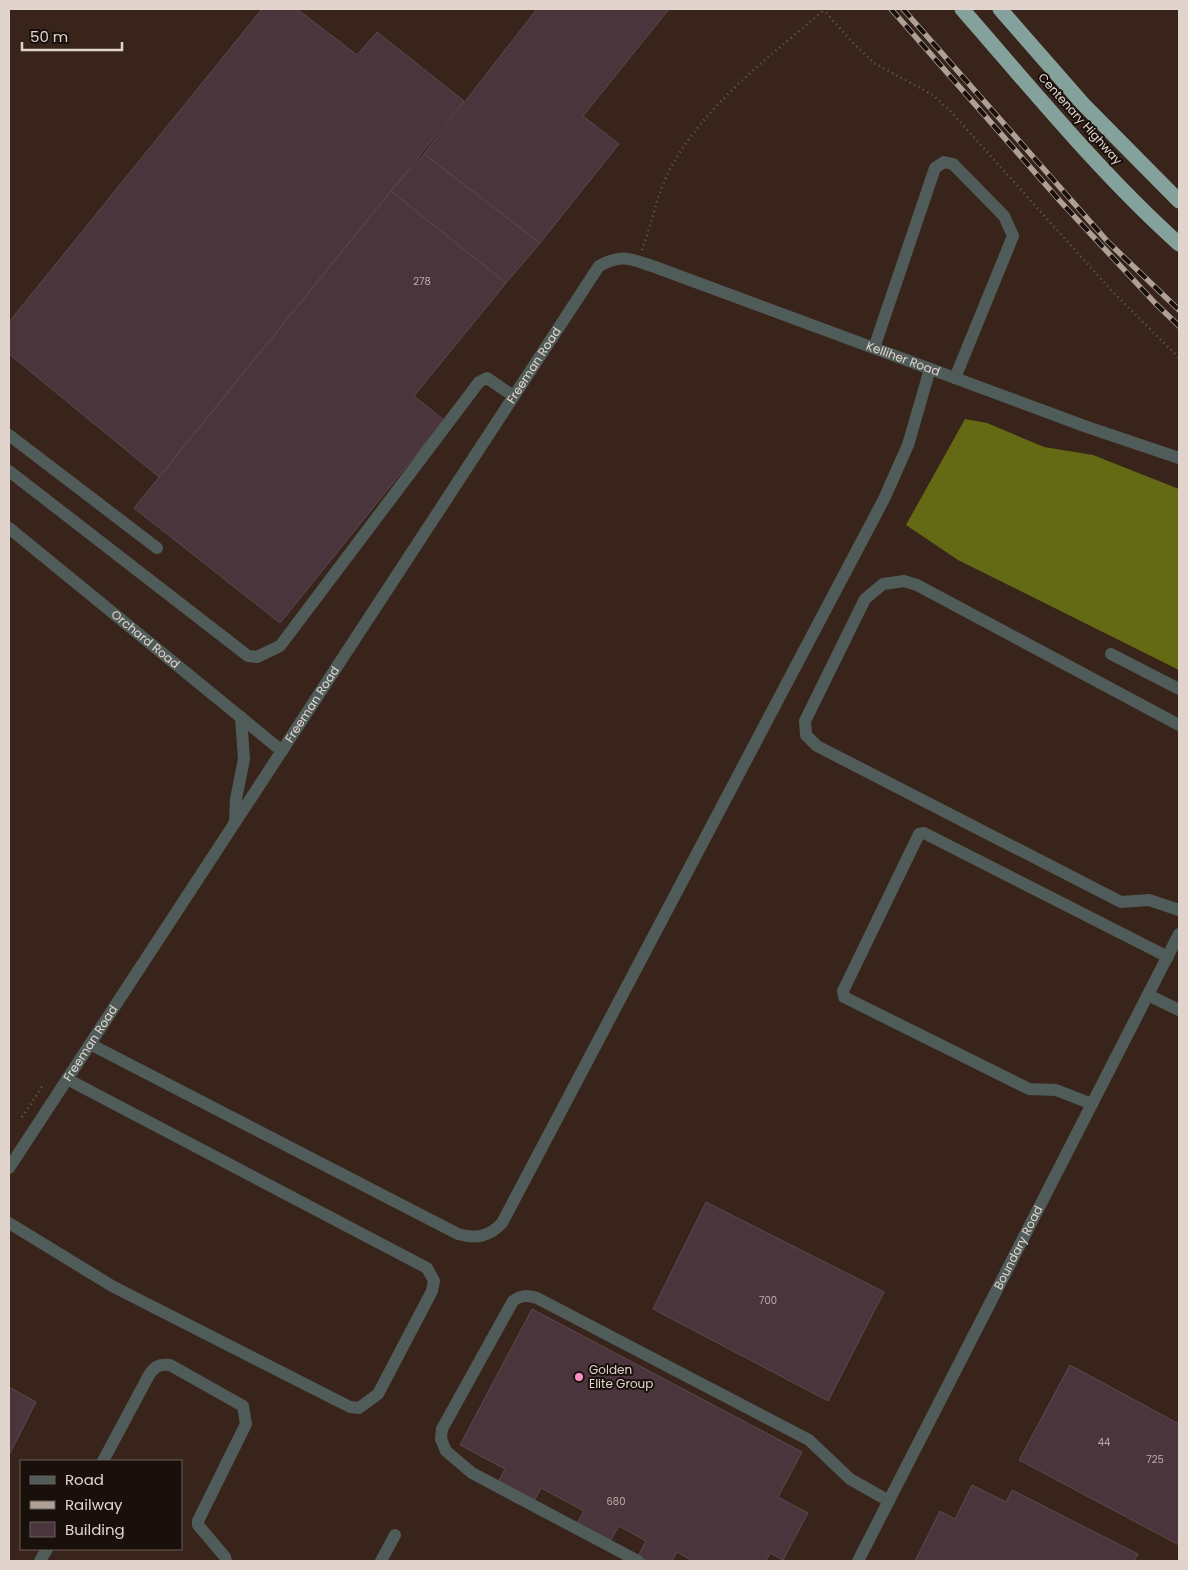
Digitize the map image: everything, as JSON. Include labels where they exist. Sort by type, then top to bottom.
[{"type":"highway","name":"Centenary Highway","points":[[962,9],[1124,190],[1179,244]]},
{"type":"highway","name":"Centenary Highway","points":[[1000,9],[1083,104],[1179,201]]},
{"type":"street","points":[[874,348],[934,168],[944,162],[953,164],[1004,216],[1013,236],[955,378]]},
{"type":"street","name":"Freeman Road","points":[[9,1168],[598,266],[614,258],[632,260]]},
{"type":"street","name":"Kelliher Road","points":[[632,260],[1179,458]]},
{"type":"street","points":[[90,1044],[458,1234],[471,1238],[483,1236],[495,1230],[502,1223],[884,499],[908,445],[930,369]]},
{"type":"street","points":[[9,471],[248,656],[257,657],[280,646],[479,382],[487,378],[512,395]]},
{"type":"street","points":[[9,435],[157,548]]},
{"type":"street","name":"Orchard Road","points":[[9,528],[282,751]]},
{"type":"street","points":[[1179,725],[917,585],[904,581],[883,584],[865,599],[805,722],[806,735],[817,746],[1121,902],[1148,900],[1179,910]]},
{"type":"street","points":[[1111,654],[1179,689]]},
{"type":"street","points":[[235,821],[236,799],[244,759],[240,717]]},
{"type":"street","points":[[1092,1104],[1056,1090],[1029,1089],[844,997],[843,991],[918,834],[924,833],[1168,957]]},
{"type":"street","name":"Boundary Road","points":[[858,1561],[1179,934]]},
{"type":"street","points":[[1148,995],[1179,1010]]},
{"type":"street","points":[[9,1223],[112,1286],[350,1407],[359,1408],[378,1394],[432,1291],[434,1281],[427,1268],[67,1079]]},
{"type":"street","points":[[638,1561],[472,1473],[446,1451],[441,1440],[442,1429],[513,1301],[519,1297],[528,1295],[536,1298],[809,1440],[850,1479],[889,1501]]},
{"type":"street","points":[[103,1460],[148,1375],[154,1367],[161,1364],[170,1365],[243,1406],[246,1424],[198,1521],[198,1525],[225,1556],[226,1561]]},
{"type":"street","points":[[381,1561],[395,1535]]},
{"type":"street","points":[[40,1561],[46,1550]]},
{"type":"path","points":[[632,260],[668,172],[686,144],[742,81],[824,9],[850,40],[874,63],[933,95],[1111,290],[1179,358]]},
{"type":"path","points":[[22,1117],[44,1084]]},
{"type":"shaded area","points":[[965,419],[987,423],[1044,447],[1093,455],[1179,489],[1179,670],[958,560],[906,525]]},
{"type":"building","points":[[262,9],[297,9],[357,55],[377,32],[464,101],[159,477],[9,354],[9,322]]},
{"type":"building","points":[[537,9],[669,9],[583,116],[619,144],[540,243],[424,154]]},
{"type":"building","points":[[424,154],[540,243],[506,283],[391,191]]},
{"type":"building","points":[[391,191],[506,283],[414,396],[444,420],[280,623],[134,508]]},
{"type":"building","points":[[706,1202],[884,1292],[828,1401],[653,1309]]},
{"type":"building","name":"Golden Elite Group","points":[[532,1309],[802,1452],[778,1497],[808,1513],[783,1560],[770,1553],[766,1561],[693,1561],[677,1552],[672,1561],[648,1561],[638,1556],[646,1541],[619,1526],[609,1543],[576,1525],[584,1511],[541,1488],[533,1503],[497,1484],[505,1469],[460,1445]]},
{"type":"building","points":[[1070,1365],[1179,1424],[1179,1545],[1019,1460]]},
{"type":"building","points":[[9,1387],[36,1402],[9,1455]]},
{"type":"building","points":[[972,1485],[1006,1502],[1012,1490],[1138,1554],[1134,1561],[915,1561],[940,1511],[955,1519]]},
{"type":"railway","points":[[891,9],[1060,201],[1155,303],[1179,326]]},
{"type":"railway","points":[[903,9],[1108,242],[1179,310]]},
{"type":"place","name":"Golden Elite Group","points":[[579,1377]]}]
